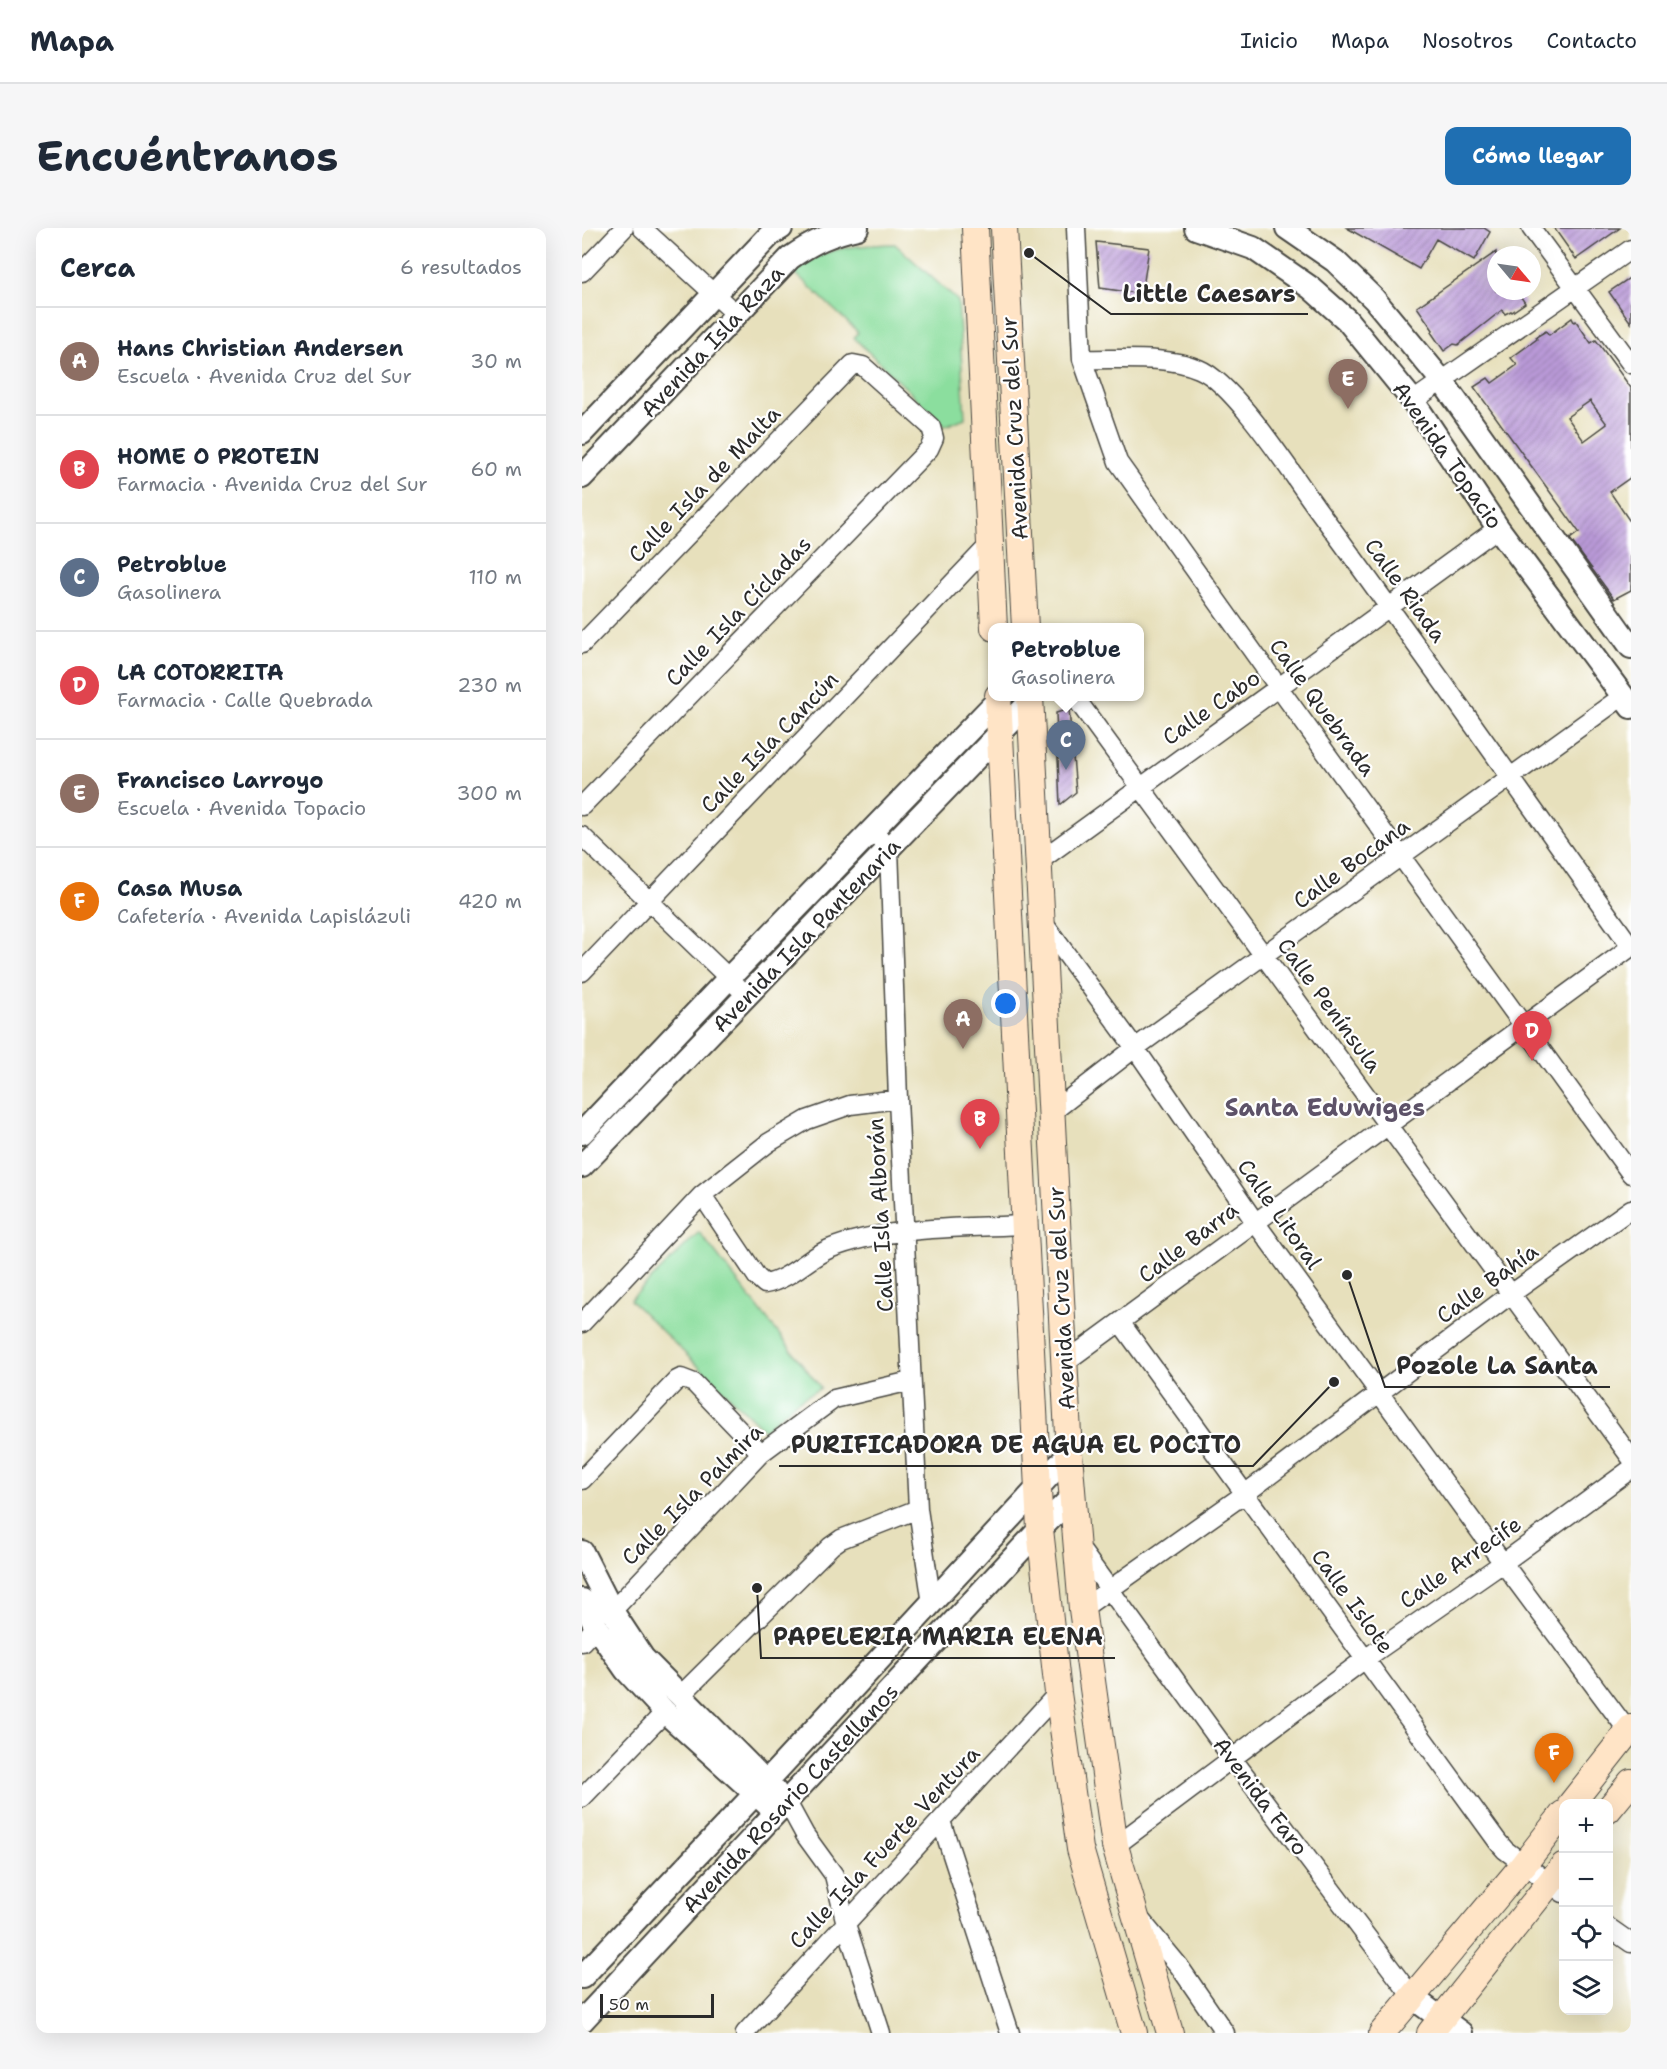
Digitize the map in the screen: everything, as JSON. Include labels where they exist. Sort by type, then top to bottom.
[{"type":"main road","name":"Avenida Cruz del Sur","points":[[975,228],[994,623]]},
{"type":"main road","name":"Avenida Cruz del Sur","points":[[1004,228],[1025,623]]},
{"type":"main road","name":"Avenida Cruz del Sur","points":[[999,701],[1040,1529],[1058,1693],[1080,1849],[1126,2028]]},
{"type":"main road","name":"Avenida Cruz del Sur","points":[[1030,701],[1069,1454],[1082,1609],[1115,1845],[1170,2033]]},
{"type":"main road","points":[[1575,1799],[1630,1732]]},
{"type":"main road","points":[[1613,1804],[1631,1782]]},
{"type":"main road","points":[[1392,2030],[1413,1998],[1559,1819]]},
{"type":"main road","points":[[1444,2028],[1559,1881]]},
{"type":"street","points":[[582,272],[624,228]]},
{"type":"street","points":[[642,228],[736,315]]},
{"type":"street","name":"Avenida Isla Raza","points":[[582,433],[771,234],[781,228]]},
{"type":"street","name":"Avenida Isla Raza","points":[[582,477],[790,258],[814,242],[857,228]]},
{"type":"street","name":"Calle Quebrada","points":[[1076,228],[1082,359],[1118,462],[1631,1174]]},
{"type":"street","name":"Avenida Topacio","points":[[1196,228],[1253,248],[1311,288],[1347,321],[1413,401],[1498,528],[1627,701]]},
{"type":"street","name":"Avenida Topacio","points":[[1287,228],[1335,261],[1374,299],[1442,381],[1631,647]]},
{"type":"street","points":[[1531,228],[1631,364]]},
{"type":"street","points":[[1413,401],[1631,249]]},
{"type":"street","name":"Calle Riada","points":[[1082,359],[1168,361],[1200,369],[1225,387],[1253,421],[1389,606],[1631,947]]},
{"type":"street","name":"Calle Isla de Malta","points":[[582,644],[850,367],[856,363],[863,366]]},
{"type":"street","name":"Calle Isla Cícladas","points":[[582,806],[929,449],[934,438],[931,427],[863,366]]},
{"type":"street","name":"Calle Cabo","points":[[1038,862],[1498,528]]},
{"type":"street","name":"Calle Isla Cancún","points":[[582,972],[990,544]]},
{"type":"street","name":"Avenida Isla Pantenaria","points":[[582,1133],[996,701]]},
{"type":"street","name":"Avenida Isla Pantenaria","points":[[582,1167],[890,848],[1028,701]]},
{"type":"street","name":"Calle Península","points":[[1078,701],[1631,1458]]},
{"type":"street","name":"Calle Bocana","points":[[1051,1113],[1134,1048],[1509,778],[1627,701]]},
{"type":"street","points":[[872,830],[890,848]]},
{"type":"street","points":[[582,836],[748,996]]},
{"type":"street","name":"Calle Isla Alborán","points":[[890,848],[898,1099],[918,1509],[932,1604]]},
{"type":"street","name":"Calle Litoral","points":[[1042,921],[1255,1222],[1503,1563],[1630,1732]]},
{"type":"street","name":"Calle Barra","points":[[1064,1363],[1631,947]]},
{"type":"street","points":[[582,1323],[702,1195],[768,1143],[807,1120],[850,1105],[898,1099]]},
{"type":"street","points":[[702,1195],[756,1277],[765,1284],[776,1281],[829,1249],[867,1238],[905,1232],[1024,1225]]},
{"type":"street","name":"Calle Bahía","points":[[1082,1609],[1246,1493],[1511,1294],[1631,1209]]},
{"type":"street","name":"Calle Islote","points":[[1120,1322],[1504,1850],[1524,1864],[1559,1881]]},
{"type":"street","points":[[582,1480],[677,1380],[685,1378],[694,1383],[761,1453]]},
{"type":"street","name":"Calle Isla Palmira","points":[[597,1626],[761,1453],[834,1399],[911,1381]]},
{"type":"street","name":"Avenida Rosario Castellanos","points":[[582,1977],[932,1604],[1069,1454]]},
{"type":"street","name":"Calle Arrecife","points":[[1115,1845],[1365,1659],[1503,1563],[1631,1469]]},
{"type":"street","name":"Avenida Rosario Castellanos","points":[[582,2021],[1072,1497]]},
{"type":"street","points":[[582,1798],[672,1704],[831,1546],[841,1539],[918,1509]]},
{"type":"street","name":"Avenida Faro","points":[[1076,1544],[1232,1758],[1413,1998],[1444,2028]]},
{"type":"street","points":[[582,1552],[597,1626]]},
{"type":"street","points":[[582,1600],[597,1626],[672,1704],[782,1808],[834,1875],[846,1924],[882,2033]]},
{"type":"street","name":"Calle Isla Fuerte Ventura","points":[[745,2033],[1058,1693]]},
{"type":"street","points":[[941,1821],[1010,2033]]},
{"type":"street","points":[[1135,1913],[1179,1966],[1225,2033]]},
{"type":"street","points":[[1613,1930],[1631,1943]]},
{"type":"green space","points":[[895,244],[958,301],[965,418],[945,426],[854,338],[858,332],[794,272],[805,263],[828,252],[854,246]]},
{"type":"green space","points":[[699,1232],[821,1388],[797,1401],[764,1430],[630,1300]]},
{"type":"building","points":[[1347,228],[1484,228],[1490,232],[1474,261],[1436,239],[1419,269]]},
{"type":"building","points":[[1554,228],[1620,228],[1576,259]]},
{"type":"building","points":[[1096,242],[1149,248],[1142,294],[1100,288]]},
{"type":"building","points":[[1487,258],[1487,300],[1523,300],[1525,303],[1512,312],[1505,314],[1502,310],[1458,345],[1454,344],[1444,351],[1417,307]]},
{"type":"building","points":[[1631,277],[1631,323],[1609,292]]},
{"type":"building","points":[[1572,318],[1591,343],[1596,340],[1631,388],[1631,477],[1610,492],[1631,523],[1631,590],[1614,599],[1570,539],[1579,532],[1474,387],[1488,378],[1492,383],[1517,365],[1511,358],[1537,339],[1536,337],[1546,331],[1549,335]],"holes":[[[1590,401],[1607,424],[1584,441],[1567,417]]]},
{"type":"building","points":[[1069,709],[1076,792],[1060,805],[1056,713]]},
{"type":"place","name":"Little Caesars","points":[[1029,253]]},
{"type":"place","name":"Francisco Larroyo","points":[[1348,409]]},
{"type":"place","name":"Petroblue","points":[[1066,770]]},
{"type":"place","name":"Hans Christian Andersen","points":[[963,1049]]},
{"type":"place","name":"LA COTORRITA","points":[[1532,1061]]},
{"type":"place","name":"HOME O PROTEIN","points":[[980,1149]]},
{"type":"place","name":"Pozole La Santa","points":[[1347,1275]]},
{"type":"place","name":"PURIFICADORA DE AGUA EL POCITO","points":[[1334,1382]]},
{"type":"place","name":"PAPELERIA MARIA ELENA","points":[[757,1588]]},
{"type":"place","name":"Casa Musa","points":[[1554,1783]]},
{"type":"district","name":"Santa Eduwiges","points":[[1325,1108]]}]
